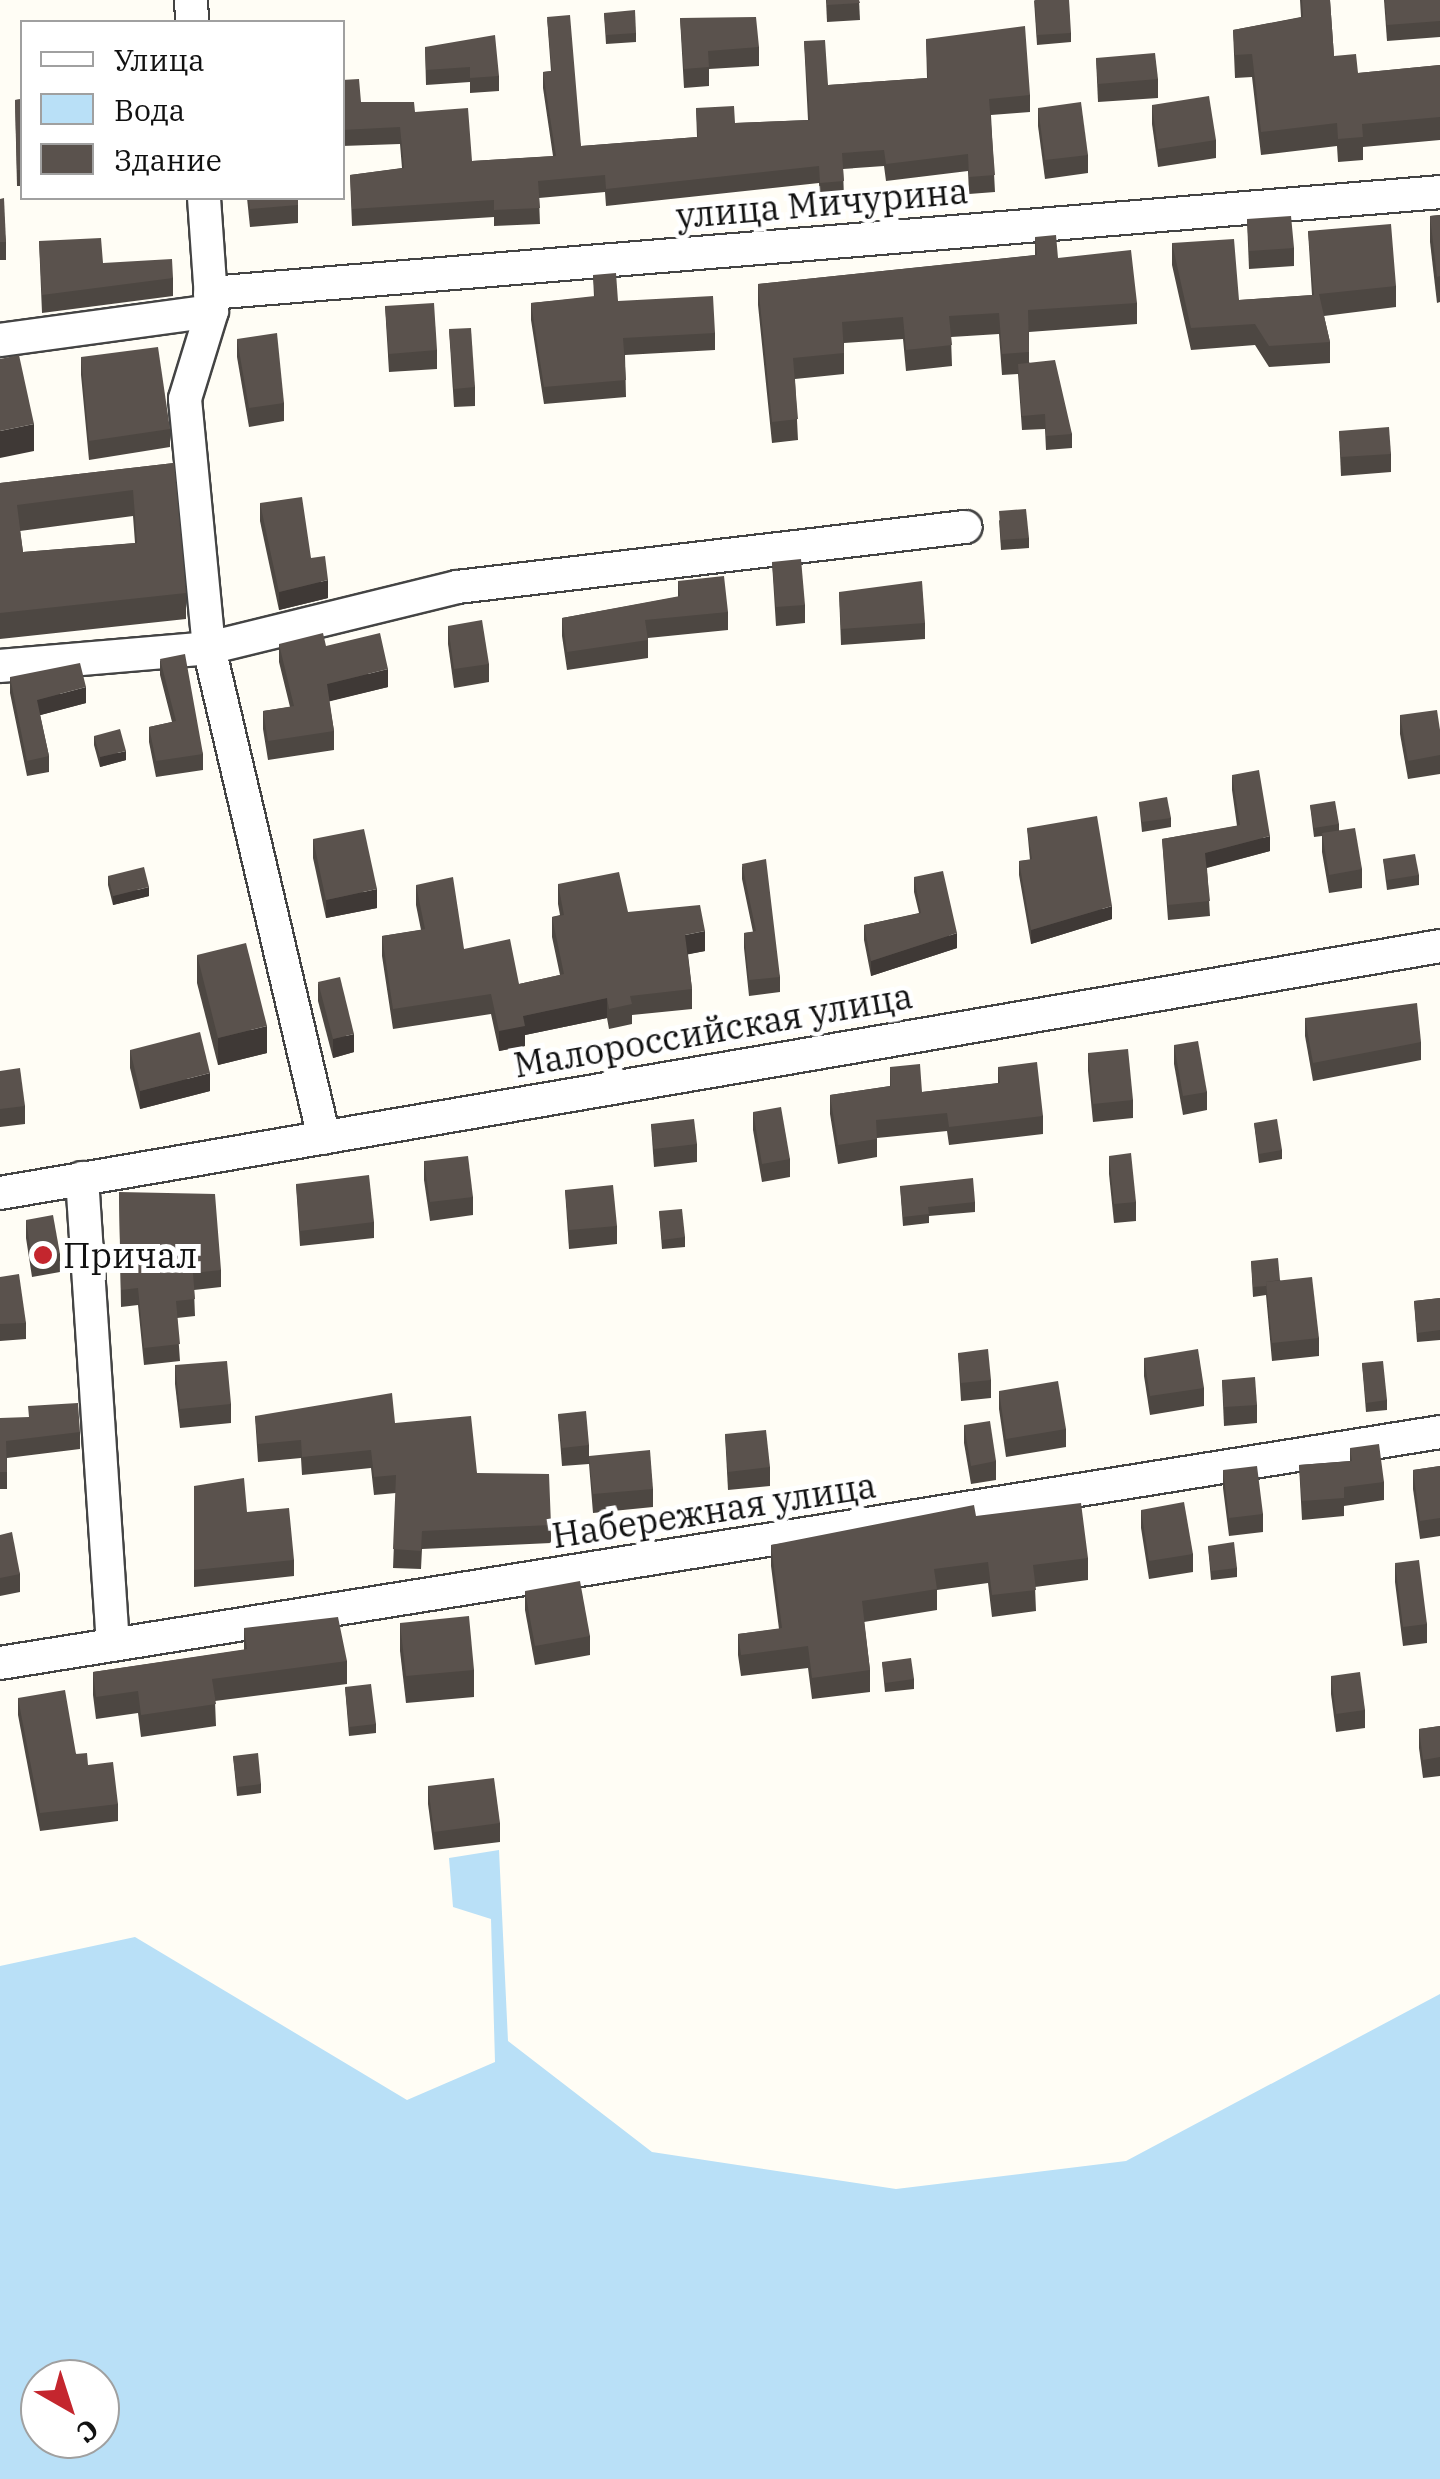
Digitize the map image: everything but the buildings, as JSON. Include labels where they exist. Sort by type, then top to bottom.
[{"type":"street","name":"улица Мичурина","points":[[0,340],[211,302],[1440,192]]},
{"type":"street","points":[[204,200],[211,302],[185,399],[209,648],[324,1138]]},
{"type":"street","points":[[0,666],[209,648],[457,587],[965,527]]},
{"type":"street","name":"Малороссийская улица","points":[[0,1193],[1440,946]]},
{"type":"street","points":[[82,1178],[114,1644]]},
{"type":"street","name":"Набережная улица","points":[[0,1662],[1440,1432]]},
{"type":"water","points":[[499,1850],[508,2041],[652,2152],[896,2189],[1126,2161],[1440,1994],[1440,2479],[0,2479],[0,1966],[135,1937],[407,2100],[495,2062],[491,1919],[453,1907],[449,1858]]},
{"type":"place","name":"Причал","points":[[43,1255]]}]
